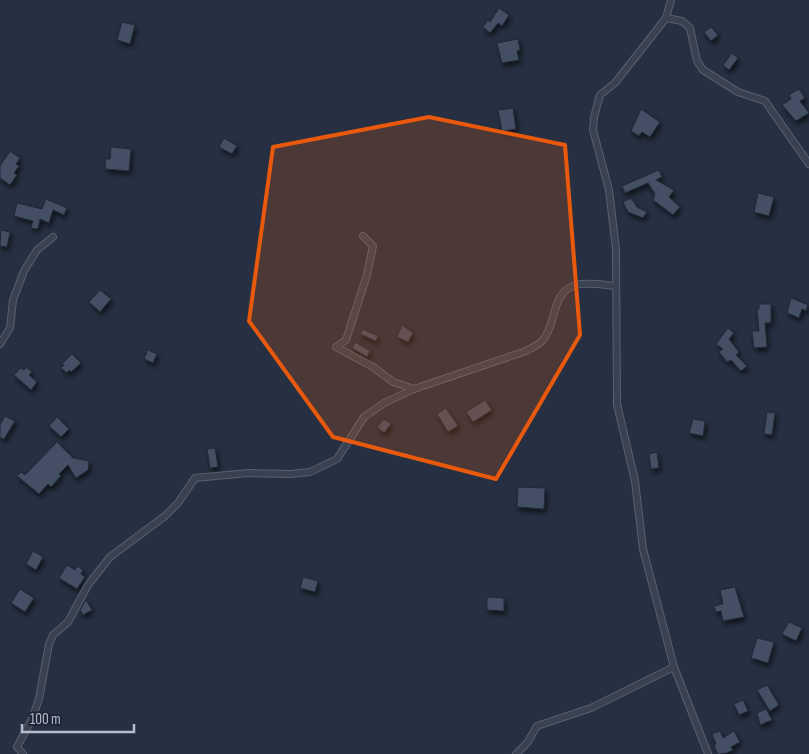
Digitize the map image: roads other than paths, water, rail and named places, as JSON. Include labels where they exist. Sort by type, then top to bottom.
[{"type":"street","points":[[671,0],[666,18],[615,83],[600,95],[594,117],[593,130],[609,190],[616,249],[617,404],[635,481],[643,548],[674,667],[708,754]]},
{"type":"street","points":[[666,18],[682,22],[690,28],[697,61],[703,70],[738,92],[765,101],[809,164]]},
{"type":"street","points":[[363,236],[372,246],[367,275],[346,340],[336,347],[373,367],[393,382],[414,389]]},
{"type":"street","points":[[0,344],[10,328],[13,300],[24,272],[37,250],[53,237]]},
{"type":"street","points":[[23,754],[17,747],[32,719],[39,699],[48,644],[53,635],[68,622],[88,585],[110,557],[165,516],[178,503],[195,478],[248,473],[290,474],[310,472],[337,459],[364,417],[384,403],[414,389],[526,351],[542,342],[552,323],[558,298],[566,290],[576,285],[615,286]]},
{"type":"street","points":[[516,754],[527,743],[537,726],[591,708],[674,667]]}]
